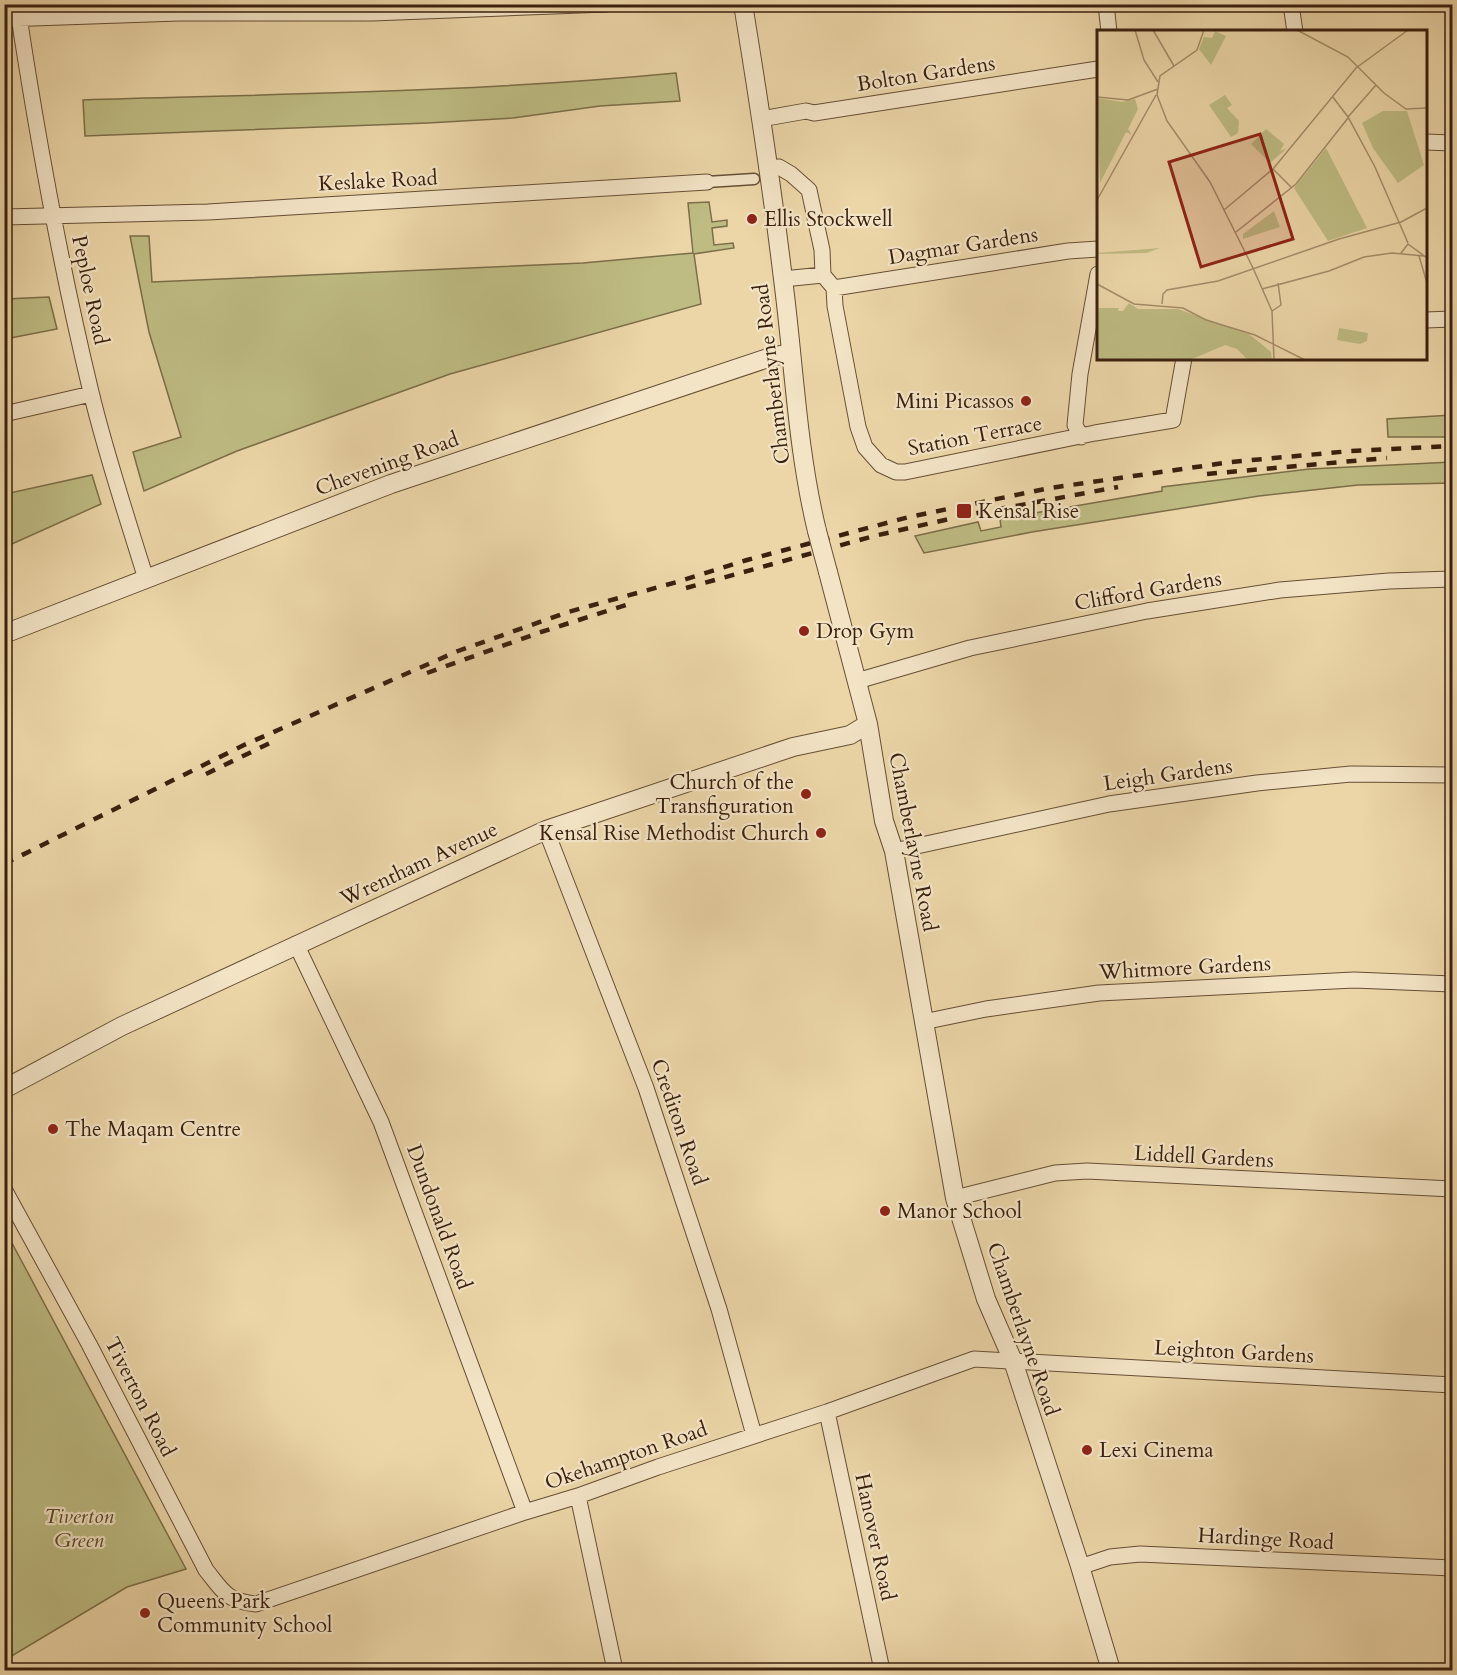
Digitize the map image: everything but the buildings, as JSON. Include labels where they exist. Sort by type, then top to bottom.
[{"type":"street","points":[[14,14],[372,13],[606,4]]},
{"type":"street","name":"Chamberlayne Road","points":[[743,4],[761,118],[761,173],[783,279],[790,353],[814,519],[868,724],[884,820],[894,851],[956,1198],[986,1299],[1012,1361],[1080,1567],[1111,1671]]},
{"type":"street","points":[[1106,4],[1109,30]]},
{"type":"street","points":[[1291,4],[1295,30]]},
{"type":"street","name":"Peploe Road","points":[[14,14],[52,217],[91,394],[146,579]]},
{"type":"street","name":"Bolton Gardens","points":[[761,118],[806,111],[814,113],[1097,69]]},
{"type":"street","points":[[1427,142],[1452,143]]},
{"type":"street","points":[[761,173],[779,167],[809,190],[822,250],[823,275],[834,288]]},
{"type":"street","name":"Keslake Road","points":[[4,217],[220,212],[707,182],[761,173]]},
{"type":"street","name":"Dagmar Gardens","points":[[834,288],[1077,250],[1097,249]]},
{"type":"street","points":[[783,279],[823,275]]},
{"type":"street","points":[[1080,437],[1075,425],[1080,374],[1097,280]]},
{"type":"street","name":"Station Terrace","points":[[834,288],[835,306],[858,427],[865,447],[881,465],[896,472],[1173,420],[1184,360]]},
{"type":"street","points":[[1427,320],[1452,319]]},
{"type":"street","name":"Chevening Road","points":[[4,634],[391,484],[622,405],[790,353]]},
{"type":"street","points":[[4,414],[91,394]]},
{"type":"street","name":"Clifford Gardens","points":[[857,681],[970,648],[1147,611],[1280,590],[1389,581],[1452,579]]},
{"type":"street","name":"Wrentham Avenue","points":[[4,1089],[122,1026],[546,830],[793,747],[850,735],[868,724]]},
{"type":"street","name":"Leigh Gardens","points":[[894,851],[1109,804],[1257,783],[1351,774],[1452,776]]},
{"type":"street","name":"Crediton Road","points":[[546,830],[646,1088],[719,1309],[754,1435]]},
{"type":"street","name":"Dundonald Road","points":[[296,944],[381,1122],[525,1512]]},
{"type":"street","name":"Whitmore Gardens","points":[[923,1022],[986,1009],[1099,993],[1354,980],[1452,984]]},
{"type":"street","name":"Liddell Gardens","points":[[956,1198],[1055,1173],[1086,1171],[1452,1189]]},
{"type":"street","name":"Tiverton Road","points":[[4,1189],[89,1344],[206,1570],[228,1597],[241,1603],[256,1604]]},
{"type":"street","name":"Okehampton Road","points":[[256,1604],[826,1412],[974,1359],[1012,1361]]},
{"type":"street","name":"Leighton Gardens","points":[[1012,1361],[1452,1385]]},
{"type":"street","name":"Hanover Road","points":[[826,1412],[882,1671]]},
{"type":"street","points":[[578,1496],[615,1671]]},
{"type":"street","name":"Hardinge Road","points":[[1080,1567],[1110,1557],[1140,1554],[1452,1568]]},
{"type":"green space","points":[[676,73],[680,101],[600,106],[513,118],[428,123],[85,136],[83,100],[454,88]]},
{"type":"green space","points":[[709,202],[712,222],[727,220],[727,226],[712,228],[714,245],[733,243],[734,248],[694,254],[701,304],[450,374],[237,451],[144,491],[133,452],[181,437],[149,332],[130,236],[149,236],[152,282],[583,263],[693,253],[688,203]]},
{"type":"green space","points":[[49,297],[57,329],[5,339],[5,299]]},
{"type":"green space","points":[[1452,415],[1452,437],[1388,437],[1387,419]]},
{"type":"green space","points":[[1452,462],[1452,483],[1358,485],[1259,496],[1032,532],[924,553],[915,536],[978,522],[981,531],[1001,527],[1000,519],[1162,491],[1162,487],[1309,469]]},
{"type":"green space","points":[[92,475],[101,504],[5,547],[5,494]]},
{"type":"green space","name":"Tiverton Green","points":[[5,1230],[186,1569],[127,1587],[5,1660]]},
{"type":"railway","points":[[4,864],[244,745],[458,651],[568,612],[747,560],[909,517],[1050,488],[1231,462],[1351,451],[1452,446]]},
{"type":"railway","points":[[1207,474],[1387,458]]},
{"type":"railway","points":[[686,588],[874,536],[967,515],[1118,487]]},
{"type":"railway","points":[[427,673],[541,632],[626,605]]},
{"type":"railway","points":[[206,774],[276,740]]},
{"type":"place","name":"Ellis Stockwell","points":[[752,219]]},
{"type":"place","name":"Mini Picassos","points":[[1026,401]]},
{"type":"place","name":"Kensal Rise","points":[[964,511]]},
{"type":"place","name":"Drop Gym","points":[[804,631]]},
{"type":"place","name":"Church of the Transfiguration","points":[[806,794]]},
{"type":"place","name":"Kensal Rise Methodist Church","points":[[821,833]]},
{"type":"place","name":"The Maqam Centre","points":[[53,1129]]},
{"type":"place","name":"Manor School","points":[[885,1211]]},
{"type":"place","name":"Lexi Cinema","points":[[1087,1450]]},
{"type":"place","name":"Queens Park Community School","points":[[145,1613]]}]
